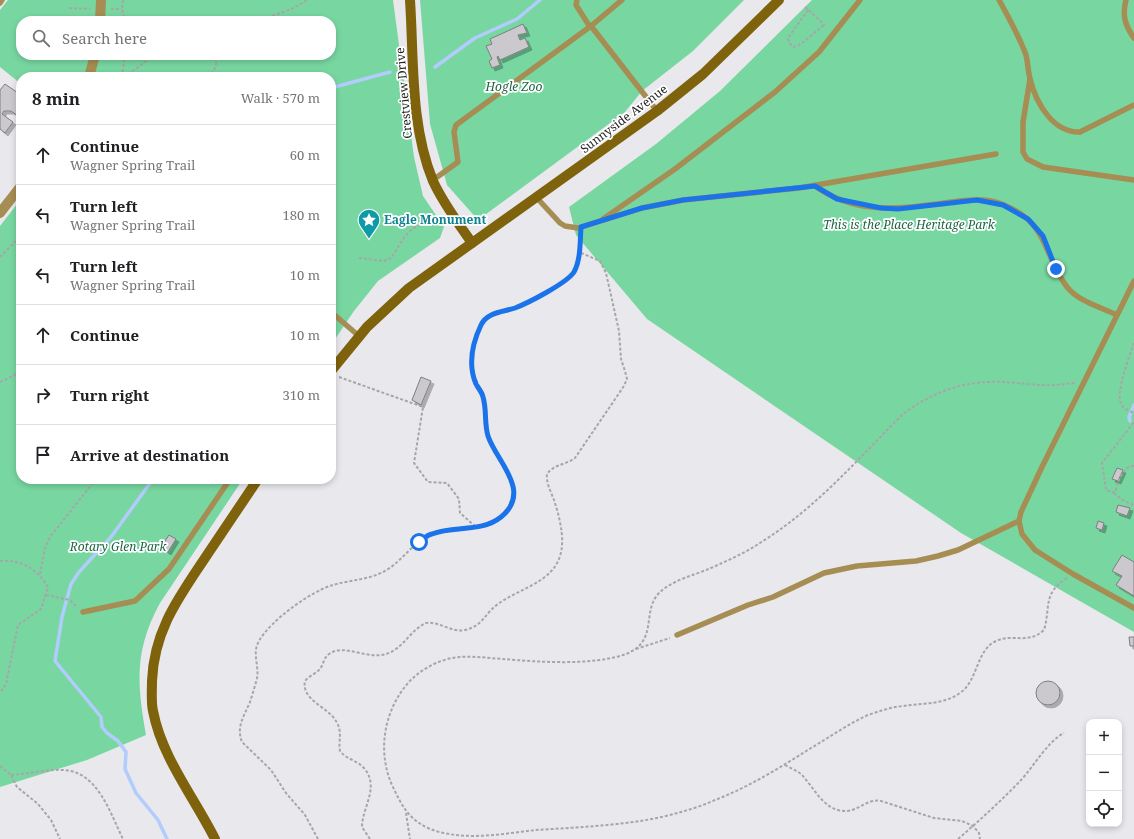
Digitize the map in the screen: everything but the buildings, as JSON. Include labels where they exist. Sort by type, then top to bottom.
[{"type":"main road","name":"Crestview Drive","points":[[410,0],[417,118],[423,152],[433,180],[444,202],[472,243]]},
{"type":"main road","name":"Sunnyside Avenue","points":[[336,372],[359,336],[409,288],[658,111],[708,69],[779,0]]},
{"type":"main road","points":[[215,839],[200,809],[172,763],[161,736],[153,710],[153,663],[160,635],[173,608],[255,484]]},
{"type":"street","points":[[100,16],[101,0]]},
{"type":"street","points":[[90,72],[94,60]]},
{"type":"street","points":[[0,213],[16,192]]},
{"type":"lane","points":[[577,0],[576,5],[591,26],[658,111]]},
{"type":"lane","points":[[433,180],[458,162],[454,132],[456,125],[591,26],[622,0]]},
{"type":"lane","points":[[598,223],[675,169],[776,92],[819,52],[860,0]]},
{"type":"lane","points":[[999,0],[1017,33],[1026,56],[1030,79],[1038,102],[1051,119],[1062,129],[1071,132],[1086,130],[1134,105]]},
{"type":"lane","points":[[1126,0],[1124,21],[1126,28],[1133,36]]},
{"type":"lane","points":[[1030,79],[1023,122],[1023,152],[1027,159],[1043,167],[1134,180]]},
{"type":"lane","points":[[537,198],[560,223],[565,226],[581,227],[598,223],[642,208],[683,200],[815,186],[996,154]]},
{"type":"lane","points":[[815,186],[837,199],[881,208],[898,209],[965,200],[984,200],[1003,205],[1028,219],[1037,228],[1043,236],[1056,269],[1067,287],[1075,294],[1117,315]]},
{"type":"lane","points":[[1134,281],[1041,469],[1021,512],[1019,521],[1020,528],[1026,541],[1035,550],[1073,574],[1134,608]]},
{"type":"lane","points":[[336,316],[359,336]]},
{"type":"lane","points":[[83,612],[135,601],[169,569],[227,484]]},
{"type":"lane","points":[[677,635],[748,605],[773,597],[824,573],[857,566],[893,564],[938,556],[958,550],[1019,521]]},
{"type":"path","points":[[123,0],[122,9],[124,16]]},
{"type":"path","points":[[266,16],[298,6],[307,0]]},
{"type":"path","points":[[805,7],[827,27]]},
{"type":"path","points":[[69,8],[91,9]]},
{"type":"path","points":[[110,9],[122,9]]},
{"type":"path","points":[[808,10],[788,38],[789,43],[794,47],[801,44],[824,25]]},
{"type":"path","points":[[123,72],[125,60]]},
{"type":"path","points":[[130,72],[148,60]]},
{"type":"path","points":[[212,72],[215,70],[216,60]]},
{"type":"path","points":[[358,258],[387,260],[391,258],[413,228],[419,225],[436,226],[443,223]]},
{"type":"path","points":[[318,839],[305,815],[286,793],[271,770],[242,742],[240,736],[241,719],[250,701],[258,677],[256,656],[257,644],[264,633],[277,621],[309,597],[323,589],[334,585],[371,577],[383,572],[393,566],[419,542],[431,534],[489,524],[505,513],[511,503],[514,491],[509,472],[488,436],[483,396],[472,370],[472,354],[481,325],[493,314],[523,304],[568,278],[575,268],[579,252],[581,227]]},
{"type":"path","points":[[0,257],[16,241]]},
{"type":"path","points":[[370,839],[362,827],[371,795],[371,784],[367,773],[362,767],[344,756],[340,751],[341,734],[336,720],[309,696],[305,688],[305,681],[320,669],[325,657],[336,651],[378,656],[396,649],[412,633],[426,623],[461,631],[471,628],[481,622],[496,605],[544,580],[551,572],[562,550],[562,536],[559,516],[548,483],[547,474],[554,467],[575,458],[624,386],[627,379],[621,359],[619,331],[606,273],[600,261],[579,252]]},
{"type":"path","points":[[1134,343],[1121,384],[1120,403],[1134,413]]},
{"type":"path","points":[[0,382],[16,374]]},
{"type":"path","points":[[336,374],[423,407],[414,463],[428,482],[446,483],[459,499],[460,514],[476,527]]},
{"type":"path","points":[[635,650],[647,635],[652,607],[660,592],[675,583],[726,562],[775,533],[827,492],[903,414],[915,405],[942,392],[969,384],[988,382],[1041,385],[1075,383],[1087,378]]},
{"type":"path","points":[[1134,422],[1102,462],[1106,490],[1115,493],[1120,499],[1134,505]]},
{"type":"path","points":[[1115,493],[1124,470],[1128,467],[1134,466]]},
{"type":"path","points":[[40,574],[45,548],[50,537],[92,484]]},
{"type":"path","points":[[0,561],[17,561],[40,574],[48,586],[41,609],[18,624],[6,684],[0,693]]},
{"type":"path","points":[[406,812],[425,827],[457,836],[547,830],[630,821],[680,813],[718,799],[758,780],[864,717],[886,709],[934,703],[961,693],[975,674],[986,649],[992,642],[1001,639],[1031,638],[1044,630],[1051,592],[1057,584],[1073,574]]},
{"type":"path","points":[[46,595],[70,600]]},
{"type":"path","points":[[410,839],[406,812],[388,775],[385,756],[385,733],[388,715],[396,698],[407,684],[421,671],[434,663],[453,658],[472,657],[572,662],[622,655],[677,635]]},
{"type":"path","points":[[958,839],[1020,780],[1055,738],[1064,732]]},
{"type":"path","points":[[784,765],[800,774],[826,804],[837,810],[851,811],[876,800],[930,817],[962,821],[973,826],[979,833],[980,839]]},
{"type":"path","points":[[0,766],[11,775],[17,788],[38,804],[51,820],[60,839]]},
{"type":"path","points":[[11,775],[63,770],[76,772],[86,777],[102,797],[123,839]]},
{"type":"green space","points":[[8,0],[393,0],[414,157],[423,196],[444,227],[440,238],[378,281],[354,311],[336,338],[336,72],[16,72],[16,80],[0,67],[0,10]]},
{"type":"green space","name":"Hogle Zoo","points":[[420,0],[744,0],[693,51],[642,91],[625,112],[478,220],[447,185],[430,124]]},
{"type":"green space","name":"This is the Place Heritage Park","points":[[812,0],[1134,0],[1134,632],[961,533],[647,319],[576,235],[569,207],[656,144],[720,91]]},
{"type":"green space","name":"Rotary Glen Park","points":[[16,205],[16,484],[240,484],[160,603],[152,620],[142,652],[140,668],[141,699],[146,735],[87,760],[0,787],[0,226]]},
{"type":"waterway","points":[[435,67],[475,38],[517,19],[540,0]]},
{"type":"waterway","points":[[336,87],[390,72]]},
{"type":"waterway","points":[[1130,421],[1129,417],[1134,405]]},
{"type":"waterway","points":[[149,484],[111,537],[79,572],[71,584],[62,617],[55,661],[101,717],[102,727],[107,733],[118,741],[126,752],[125,769],[136,793],[158,820],[167,839]]},
{"type":"place","name":"Eagle Monument","points":[[369,240]]},
{"type":"route","points":[[419,542],[431,534],[440,531],[489,524],[501,517],[508,509],[514,496],[513,485],[509,472],[490,442],[486,430],[483,396],[476,384],[472,370],[472,354],[481,325],[489,317],[493,314],[514,308],[541,295],[568,278],[573,273],[579,252],[581,227],[598,223],[642,208],[683,200],[815,186],[837,199],[881,208],[898,209],[965,200],[991,201],[1016,211],[1028,219],[1037,228],[1043,236],[1056,269]]}]
